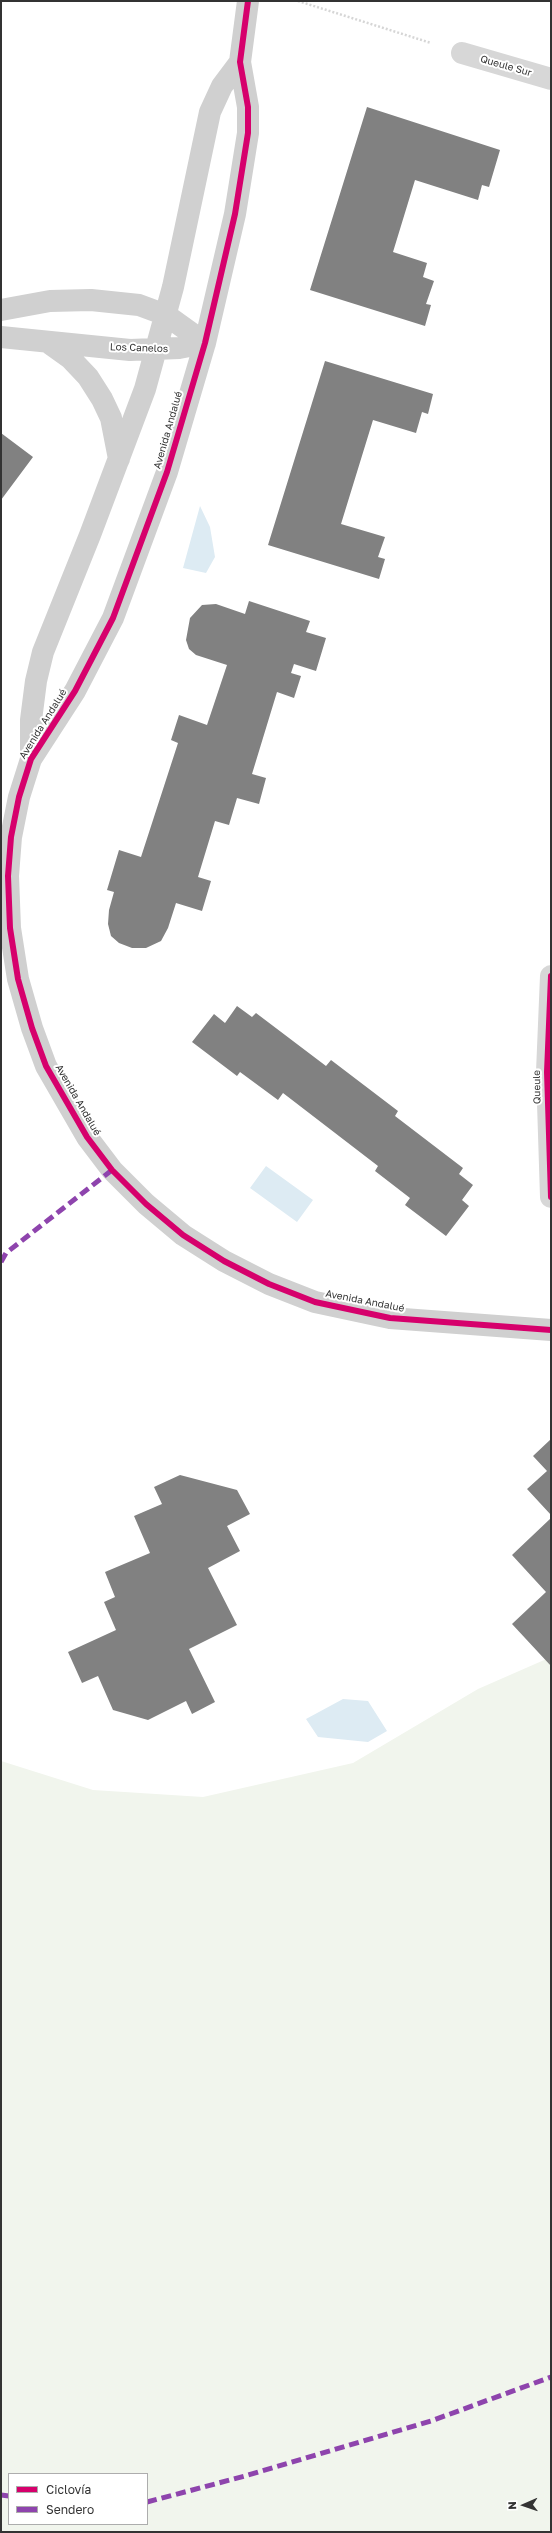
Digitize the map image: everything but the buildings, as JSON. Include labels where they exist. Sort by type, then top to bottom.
[{"type":"street","name":"Avenida Andalué","points":[[31,759],[75,691],[113,618],[167,472],[204,343],[234,221],[248,133],[248,107],[240,62],[248,1]]},
{"type":"street","name":"Queule Sur","points":[[462,53],[551,80]]},
{"type":"street","name":"Avenida Andalué","points":[[240,62],[222,86],[210,112],[166,315],[156,350],[119,460],[44,652],[36,681],[32,712],[31,759],[18,804],[11,836],[8,876],[10,928],[18,979],[32,1028],[46,1066],[87,1137],[112,1170],[146,1204],[183,1234],[224,1261],[268,1284],[315,1302],[390,1318],[551,1330]]},
{"type":"street","points":[[1,310],[50,301],[91,300],[139,305],[166,315],[204,343]]},
{"type":"street","name":"Los Canelos","points":[[1,337],[49,343],[156,350],[204,343]]},
{"type":"street","points":[[49,343],[70,358],[88,377],[102,399],[111,418],[119,460]]},
{"type":"street","name":"Queule","points":[[551,976],[547,1072],[551,1197]]},
{"type":"path","points":[[298,1],[462,53]]},
{"type":"shaded area","points":[[200,506],[210,527],[215,557],[206,573],[183,568]]},
{"type":"shaded area","points":[[266,1166],[313,1200],[297,1222],[250,1188]]},
{"type":"shaded area","points":[[551,1657],[551,2532],[1,2532],[1,1761],[93,1790],[203,1797],[353,1763],[478,1689]]},
{"type":"shaded area","points":[[343,1699],[368,1701],[387,1731],[368,1742],[318,1737],[306,1719]]},
{"type":"marked path","points":[[1,1262],[6,1253],[112,1170]]},
{"type":"marked path","points":[[148,2502],[245,2476],[431,2421],[551,2377]]},
{"type":"marked path","points":[[1,2495],[8,2496]]},
{"type":"cycle path","points":[[248,1],[240,62],[248,107],[248,133],[235,214],[205,343],[167,472],[113,618],[75,691],[31,759],[19,797],[11,837],[8,876],[10,928],[18,979],[32,1028],[46,1066],[87,1137],[112,1170],[146,1204],[183,1235],[224,1261],[269,1284],[315,1302],[390,1318],[551,1330]]},
{"type":"cycle path","points":[[551,976],[547,1072],[551,1197]]}]
